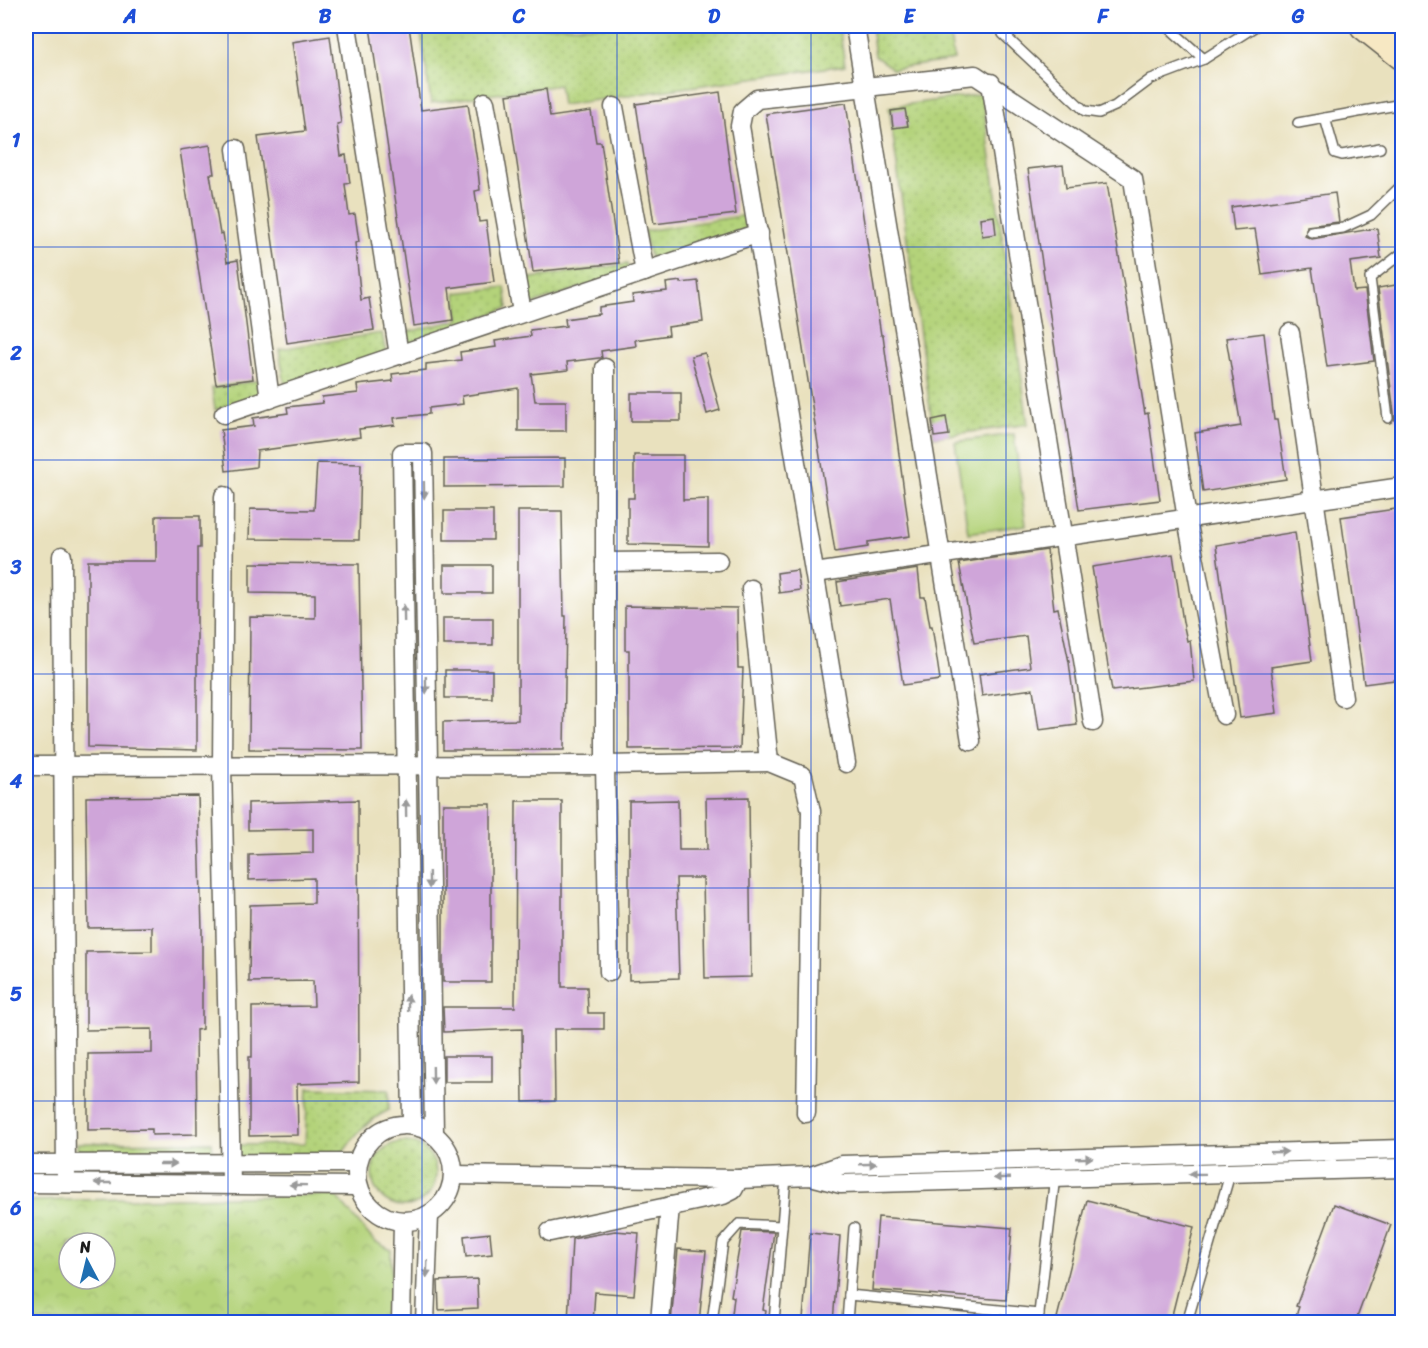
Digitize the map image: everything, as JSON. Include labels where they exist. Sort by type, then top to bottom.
[{"type":"main road","points":[[1375,30],[1402,56]]},
{"type":"street","points":[[347,26],[399,355]]},
{"type":"street","points":[[855,26],[939,555],[971,741]]},
{"type":"street","points":[[846,763],[740,126],[743,111],[757,99],[975,75],[1133,179],[1187,519],[1224,715]]},
{"type":"street","points":[[991,84],[1093,722]]},
{"type":"street","points":[[485,102],[522,312]]},
{"type":"street","points":[[614,107],[645,272]]},
{"type":"street","points":[[236,149],[270,399]]},
{"type":"street","points":[[224,414],[759,233]]},
{"type":"street","points":[[1290,333],[1343,697]]},
{"type":"street","points":[[605,368],[605,765],[609,972]]},
{"type":"street","points":[[412,1124],[402,453],[423,453],[434,1133]]},
{"type":"street","points":[[815,573],[1402,487]]},
{"type":"street","points":[[224,496],[222,766],[231,1183]]},
{"type":"street","points":[[62,556],[61,766],[66,1183]]},
{"type":"street","points":[[605,562],[718,561]]},
{"type":"street","points":[[751,590],[769,762]]},
{"type":"street","points":[[26,766],[605,765],[769,762],[803,776],[811,812],[806,1113]]},
{"type":"street","points":[[412,1124],[434,1133],[445,1145],[452,1159],[454,1175],[450,1191],[441,1205],[429,1215],[403,1222],[383,1217],[366,1204],[357,1186],[356,1163],[367,1141],[373,1136],[387,1127],[412,1124]]},
{"type":"street","points":[[454,1175],[739,1179],[812,1176],[841,1184],[1056,1167],[1402,1149]]},
{"type":"street","points":[[26,1164],[356,1163]]},
{"type":"street","points":[[1056,1167],[1230,1174],[1402,1168]]},
{"type":"street","points":[[550,1232],[723,1195],[733,1190],[739,1179]]},
{"type":"street","points":[[26,1183],[231,1183],[357,1186]]},
{"type":"street","points":[[660,1323],[670,1206]]},
{"type":"street","points":[[425,1323],[429,1215]]},
{"type":"street","points":[[401,1323],[403,1222]]},
{"type":"lane","points":[[1001,26],[1003,34],[1085,111],[1099,113],[1115,106],[1151,79],[1204,59],[1256,26]]},
{"type":"lane","points":[[1167,26],[1204,59]]},
{"type":"lane","points":[[1298,123],[1402,104]]},
{"type":"lane","points":[[1325,118],[1335,153],[1342,155],[1380,148]]},
{"type":"lane","points":[[1311,232],[1343,228],[1371,215],[1402,185]]},
{"type":"lane","points":[[1388,418],[1370,278],[1402,253]]},
{"type":"lane","points":[[849,1295],[1039,1318],[1056,1167]]},
{"type":"lane","points":[[1187,1323],[1230,1174]]},
{"type":"lane","points":[[774,1323],[786,1177]]},
{"type":"lane","points":[[712,1323],[723,1242],[739,1224],[782,1226]]},
{"type":"lane","points":[[847,1323],[854,1228]]},
{"type":"green space","points":[[420,26],[839,26],[845,65],[562,105],[559,85],[431,103]]},
{"type":"green space","points":[[871,26],[948,26],[954,60],[893,69],[875,56]]},
{"type":"green space","points":[[982,94],[1028,424],[934,437],[889,107]]},
{"type":"green space","points":[[747,215],[750,228],[651,262],[644,231]]},
{"type":"green space","points":[[627,264],[630,271],[529,305],[525,279]]},
{"type":"green space","points":[[505,287],[508,308],[408,344],[407,332],[459,320],[456,293]]},
{"type":"green space","points":[[382,333],[386,354],[285,385],[279,349]]},
{"type":"green space","points":[[261,380],[265,393],[215,410],[212,388]]},
{"type":"green space","points":[[1014,434],[1026,525],[968,533],[955,442]]},
{"type":"green space","points":[[308,1088],[389,1090],[389,1110],[360,1131],[339,1159],[237,1159],[239,1145],[305,1144]]},
{"type":"green space","points":[[212,1142],[213,1158],[77,1159],[77,1143]]},
{"type":"green space","points":[[398,1142],[410,1142],[427,1151],[434,1162],[436,1174],[434,1186],[427,1197],[410,1206],[398,1206],[386,1201],[377,1192],[372,1180],[372,1168],[377,1156],[386,1147]]},
{"type":"green space","points":[[335,1195],[374,1241],[391,1250],[391,1322],[26,1322],[26,1201]]},
{"type":"building","points":[[409,26],[421,110],[468,104],[480,190],[475,191],[479,222],[486,221],[494,282],[449,288],[453,320],[414,326],[370,27]]},
{"type":"building","points":[[330,36],[341,123],[337,124],[341,156],[346,155],[350,183],[345,184],[349,215],[355,214],[359,242],[355,243],[361,300],[369,298],[374,330],[287,343],[258,137],[305,131],[292,42]]},
{"type":"building","points":[[546,89],[550,117],[591,111],[596,142],[601,142],[619,263],[533,272],[507,95]]},
{"type":"building","points":[[720,92],[736,214],[654,224],[636,104]]},
{"type":"building","points":[[846,103],[881,335],[883,335],[910,536],[868,542],[868,547],[835,552],[766,114]]},
{"type":"building","points":[[905,109],[908,126],[893,128],[891,111]]},
{"type":"building","points":[[210,145],[214,174],[210,174],[220,234],[223,233],[227,262],[238,260],[253,379],[216,384],[180,150]]},
{"type":"building","points":[[1063,165],[1066,188],[1107,183],[1145,414],[1148,413],[1160,500],[1079,510],[1028,169]]},
{"type":"building","points":[[1335,193],[1339,222],[1307,226],[1305,236],[1312,239],[1377,228],[1381,258],[1350,262],[1354,291],[1365,290],[1374,361],[1327,367],[1312,268],[1262,275],[1255,229],[1234,231],[1231,207]]},
{"type":"building","points":[[994,216],[996,234],[982,236],[980,218]]},
{"type":"building","points":[[681,281],[681,283],[698,281],[703,322],[668,327],[669,335],[635,340],[636,346],[601,351],[602,358],[567,362],[568,370],[531,374],[535,401],[566,401],[566,431],[518,431],[518,388],[462,396],[463,404],[429,408],[429,414],[394,418],[395,425],[359,429],[360,437],[257,451],[256,467],[226,471],[221,430],[254,426],[253,418],[288,413],[287,407],[323,403],[322,397],[358,393],[357,385],[393,381],[392,374],[426,370],[426,364],[461,360],[460,352],[496,347],[495,341],[531,336],[530,330],[566,326],[565,319],[599,314],[599,307],[633,302],[632,295],[667,291],[666,283]]},
{"type":"building","points":[[1402,284],[1402,420],[1395,420],[1378,288]]},
{"type":"building","points":[[1264,333],[1274,420],[1277,420],[1286,479],[1203,492],[1195,433],[1241,426],[1226,338]]},
{"type":"building","points":[[705,353],[720,410],[707,414],[691,356]]},
{"type":"building","points":[[631,393],[681,393],[681,421],[631,421]]},
{"type":"building","points":[[946,417],[949,435],[934,437],[932,420]]},
{"type":"building","points":[[634,455],[683,455],[683,500],[708,499],[708,546],[628,544],[628,498],[634,498]]},
{"type":"building","points":[[565,458],[565,486],[444,487],[444,459]]},
{"type":"building","points":[[317,463],[361,464],[359,540],[249,539],[250,509],[314,510]]},
{"type":"building","points":[[1402,508],[1402,679],[1364,684],[1341,517]]},
{"type":"building","points":[[444,511],[493,511],[493,540],[444,540]]},
{"type":"building","points":[[518,511],[562,511],[564,616],[566,616],[564,750],[443,750],[443,722],[518,720]]},
{"type":"building","points":[[156,516],[200,516],[200,548],[197,548],[197,750],[88,747],[88,561],[156,561]]},
{"type":"building","points":[[1295,532],[1312,661],[1271,667],[1277,713],[1240,718],[1216,545]]},
{"type":"building","points":[[1047,550],[1054,609],[1058,608],[1069,662],[1077,725],[1039,730],[1033,689],[982,696],[979,674],[1030,667],[1026,636],[974,643],[959,563]]},
{"type":"building","points":[[1173,554],[1183,622],[1187,641],[1190,640],[1194,681],[1112,691],[1092,567]]},
{"type":"building","points":[[250,563],[359,564],[362,750],[249,749],[250,617],[315,618],[315,594],[250,593]]},
{"type":"building","points":[[444,565],[492,565],[492,593],[444,593]]},
{"type":"building","points":[[918,569],[921,597],[925,597],[930,626],[932,626],[940,680],[903,685],[890,599],[840,606],[837,582]]},
{"type":"building","points":[[797,570],[800,590],[779,593],[777,573]]},
{"type":"building","points":[[625,606],[737,608],[738,668],[743,668],[740,748],[629,749],[629,650],[625,650]]},
{"type":"building","points":[[443,618],[493,618],[493,645],[443,645]]},
{"type":"building","points":[[445,670],[492,670],[492,698],[445,698]]},
{"type":"building","points":[[198,796],[202,1029],[196,1030],[197,1134],[152,1135],[152,1129],[88,1130],[88,1054],[152,1053],[152,1029],[86,1030],[86,952],[152,951],[152,927],[88,928],[86,797]]},
{"type":"building","points":[[749,797],[751,977],[705,978],[703,878],[676,878],[679,978],[629,980],[629,801],[678,800],[679,850],[707,850],[706,798]]},
{"type":"building","points":[[358,800],[359,1082],[297,1084],[298,1135],[249,1136],[249,1057],[252,1057],[252,1007],[314,1006],[313,981],[249,982],[250,905],[314,903],[314,878],[249,880],[249,855],[313,853],[313,829],[248,830],[248,803]]},
{"type":"building","points":[[516,801],[562,801],[562,987],[587,987],[588,1013],[604,1013],[604,1029],[554,1029],[555,1101],[523,1102],[522,1029],[444,1032],[443,1007],[515,1007]]},
{"type":"building","points":[[443,804],[491,804],[491,982],[443,982]]},
{"type":"building","points":[[444,1056],[492,1056],[492,1082],[444,1082]]},
{"type":"building","points":[[1087,1200],[1194,1227],[1170,1323],[1075,1323],[1057,1318]]},
{"type":"building","points":[[1334,1204],[1391,1225],[1355,1323],[1293,1323],[1299,1307],[1296,1306]]},
{"type":"building","points":[[878,1217],[1012,1228],[1006,1300],[872,1290]]},
{"type":"building","points":[[615,1231],[639,1233],[634,1295],[595,1292],[593,1323],[568,1323],[572,1239]]},
{"type":"building","points":[[742,1231],[774,1232],[763,1310],[766,1311],[764,1323],[731,1323],[734,1297],[731,1296]]},
{"type":"building","points":[[490,1233],[492,1254],[466,1257],[464,1236]]},
{"type":"building","points":[[810,1233],[840,1236],[833,1322],[803,1319]]},
{"type":"building","points":[[678,1249],[706,1251],[699,1323],[671,1323]]},
{"type":"building","points":[[477,1279],[478,1308],[439,1310],[438,1281]]}]
